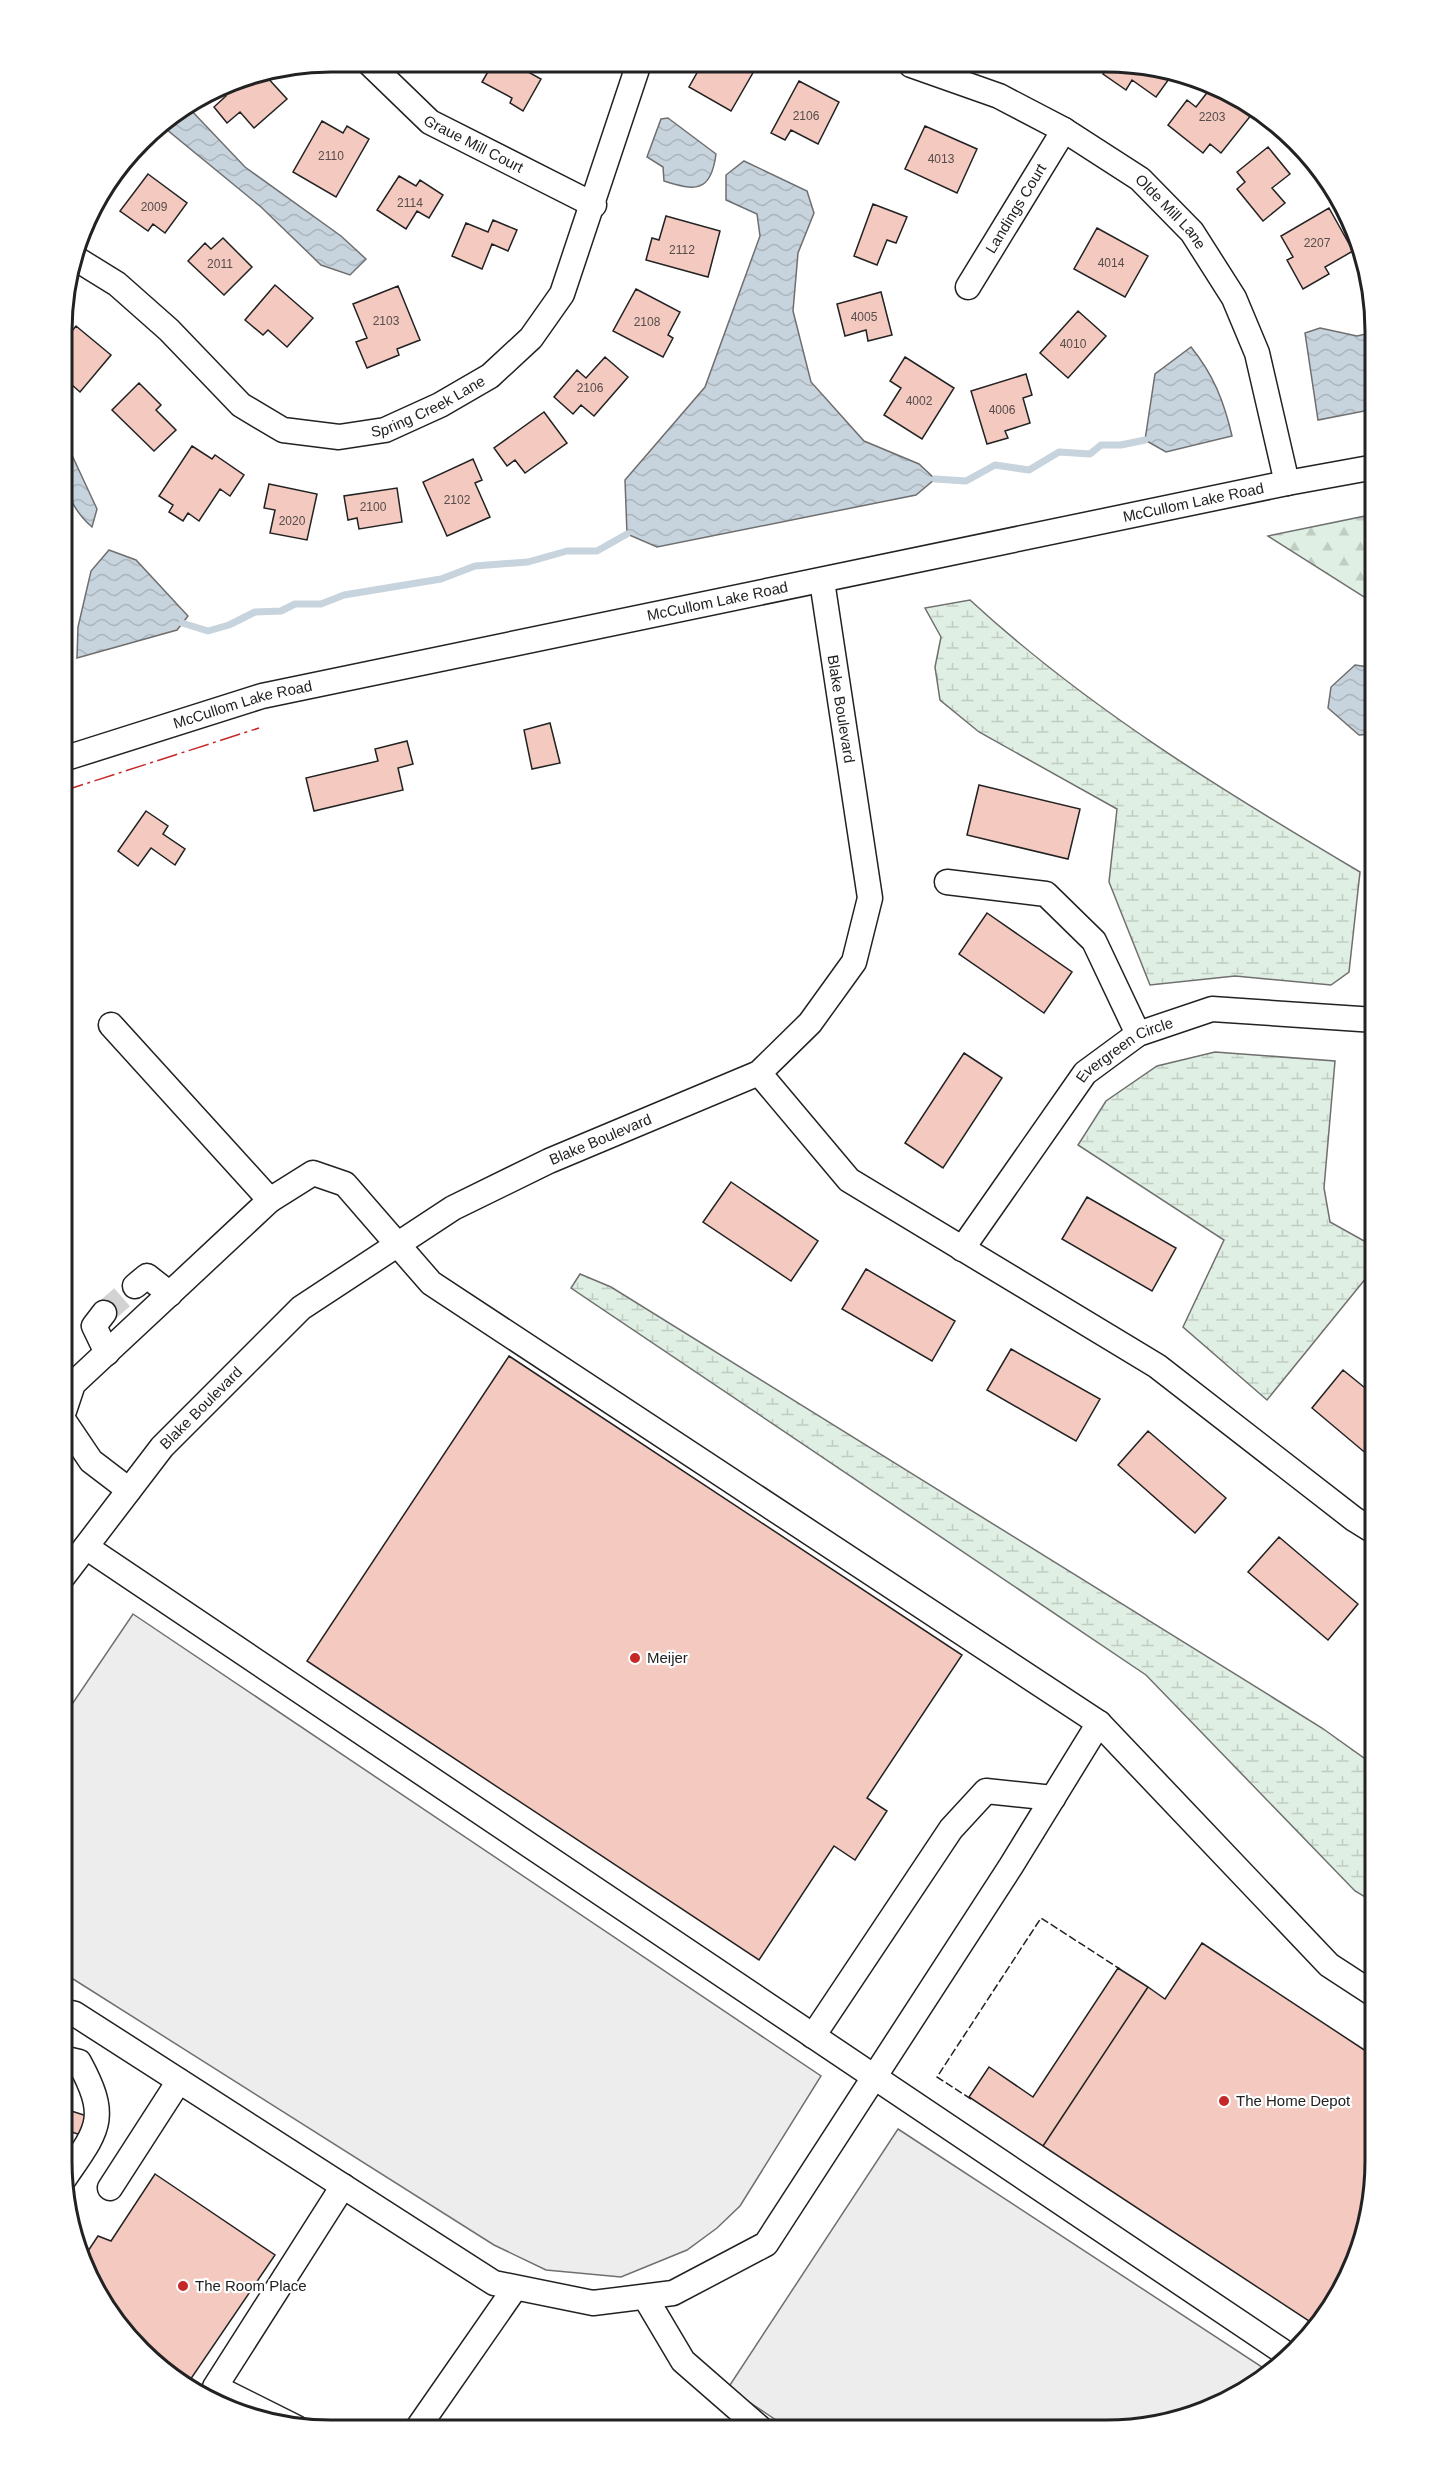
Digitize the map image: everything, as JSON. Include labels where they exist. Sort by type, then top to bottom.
[{"type":"street","name":"Graue Mill Court","points":[[378,72],[430,122],[594,205]]},
{"type":"street","name":"Spring Creek Lane","points":[[82,262],[117,284],[169,330],[241,405],[283,430],[339,437],[386,430],[440,405],[490,376],[531,338],[562,294],[594,205],[636,72]]},
{"type":"street","name":"Olde Mill Lane","points":[[931,72],[999,96],[1064,130],[1140,179],[1192,232],[1234,298],[1257,353],[1287,483]]},
{"type":"street","name":"Landings Court","points":[[968,287],[1064,130]]},
{"type":"street","name":"McCullom Lake Road","points":[[72,756],[262,696],[1287,483],[1365,469]]},
{"type":"street","name":"Blake Boulevard","points":[[72,1565],[162,1447],[301,1308],[453,1208],[549,1161],[759,1073],[810,1023],[854,962],[870,898],[822,581]]},
{"type":"street","points":[[947,882],[1046,894],[1094,941],[1137,1034]]},
{"type":"street","name":"Evergreen Circle","points":[[962,1249],[1084,1072],[1137,1034],[1212,1009],[1365,1019]]},
{"type":"street","points":[[111,1025],[270,1200]]},
{"type":"street","points":[[759,1073],[849,1180],[1157,1366],[1365,1526]]},
{"type":"street","points":[[72,1387],[270,1200],[313,1173],[345,1184],[431,1282],[1099,1722],[1329,1965],[1365,1988]]},
{"type":"street","points":[[135,1286],[147,1276],[170,1294]]},
{"type":"street","points":[[104,1313],[94,1326],[107,1353]]},
{"type":"street","points":[[72,1433],[91,1461],[129,1490]]},
{"type":"street","points":[[86,1547],[1282,2351]]},
{"type":"street","points":[[72,2013],[494,2283],[593,2303],[673,2293],[766,2244],[1011,1866],[1099,1722]]},
{"type":"street","points":[[813,2036],[951,1829],[986,1791],[1053,1798]]},
{"type":"street","points":[[72,2058],[98,2029]]},
{"type":"street","points":[[72,2062],[93,2088],[99,2113],[90,2141],[72,2167]]},
{"type":"street","points":[[110,2188],[178,2081]]},
{"type":"street","points":[[261,2410],[214,2387],[343,2186]]},
{"type":"street","points":[[423,2420],[515,2288]]},
{"type":"street","points":[[645,2297],[683,2361],[750,2420]]},
{"type":"green space","points":[[1365,516],[1365,598],[1268,536]]},
{"type":"green space","points":[[970,600],[1061,677],[1109,712],[1207,779],[1360,872],[1349,972],[1331,985],[1235,976],[1150,985],[1109,882],[1117,809],[979,732],[940,700],[935,667],[941,637],[925,608]]},
{"type":"green space","points":[[1215,1052],[1335,1061],[1324,1188],[1330,1222],[1365,1241],[1365,1279],[1267,1400],[1183,1327],[1224,1240],[1078,1145],[1106,1101],[1157,1066]]},
{"type":"green space","points":[[580,1274],[611,1287],[1322,1728],[1365,1759],[1365,1897],[1355,1891],[1146,1675],[571,1288]]},
{"type":"shaded area","points":[[133,1614],[821,2076],[740,2206],[717,2228],[687,2250],[621,2277],[546,2270],[494,2245],[72,1978],[72,1704]]},
{"type":"shaded area","points":[[898,2129],[1263,2368],[1221,2393],[1190,2406],[1140,2418],[1106,2420],[776,2420],[728,2388]]},
{"type":"water","points":[[193,112],[245,167],[341,236],[366,259],[350,275],[321,265],[261,207],[167,130]]},
{"type":"water","points":[[668,118],[716,154],[710,176],[700,186],[684,186],[664,181],[663,167],[647,157],[661,119]]},
{"type":"water","points":[[744,161],[807,191],[814,213],[798,253],[793,311],[811,382],[864,441],[919,464],[935,479],[916,495],[657,547],[627,534],[625,480],[705,387],[760,236],[757,214],[726,200],[726,175]]},
{"type":"water","points":[[1320,328],[1357,336],[1365,334],[1365,411],[1318,420],[1305,333]]},
{"type":"water","points":[[1191,347],[1206,367],[1217,388],[1232,436],[1166,452],[1145,440],[1155,374]]},
{"type":"water","points":[[72,455],[97,509],[92,527],[72,501]]},
{"type":"water","points":[[109,550],[136,560],[188,616],[177,630],[77,658],[78,627],[91,571]]},
{"type":"water","points":[[1355,665],[1365,666],[1365,735],[1359,735],[1328,708],[1331,687]]},
{"type":"building","points":[[488,72],[528,72],[541,79],[523,111],[510,103],[512,98],[482,82]]},
{"type":"building","points":[[697,72],[753,72],[731,111],[689,87]]},
{"type":"building","points":[[1106,72],[1140,74],[1168,80],[1156,97],[1132,80],[1126,90],[1103,74]]},
{"type":"building","points":[[269,80],[287,99],[254,128],[240,112],[227,123],[214,107],[226,96],[247,86]]},
{"type":"building","points":[[799,81],[839,102],[818,144],[791,130],[785,140],[771,133]]},
{"type":"building","points":[[1207,93],[1250,116],[1221,153],[1210,144],[1203,153],[1168,125],[1187,100],[1196,107]]},
{"type":"building","points":[[322,121],[343,133],[347,126],[369,139],[336,197],[293,172]]},
{"type":"building","points":[[925,126],[977,149],[957,193],[905,169]]},
{"type":"building","points":[[1268,147],[1290,174],[1272,188],[1285,203],[1263,221],[1237,189],[1245,182],[1237,172]]},
{"type":"building","points":[[148,174],[187,203],[165,233],[153,224],[148,231],[120,211]]},
{"type":"building","points":[[399,176],[416,186],[420,180],[443,195],[429,218],[417,211],[406,229],[377,210]]},
{"type":"building","points":[[873,204],[907,217],[896,243],[887,240],[877,265],[854,256]]},
{"type":"building","points":[[1329,208],[1352,251],[1325,267],[1329,274],[1303,289],[1287,260],[1293,257],[1281,236]]},
{"type":"building","points":[[666,216],[720,231],[708,277],[646,260],[652,238],[659,240]]},
{"type":"building","points":[[493,220],[517,230],[508,251],[492,244],[482,269],[452,256],[466,223],[488,232]]},
{"type":"building","points":[[1097,228],[1148,256],[1125,297],[1074,269]]},
{"type":"building","points":[[223,238],[252,267],[224,295],[188,261],[205,243],[211,249]]},
{"type":"building","points":[[275,285],[313,318],[287,347],[268,330],[263,335],[245,320]]},
{"type":"building","points":[[398,286],[420,340],[397,349],[399,355],[367,368],[356,342],[367,338],[353,304]]},
{"type":"building","points":[[636,289],[680,312],[668,335],[673,338],[663,357],[613,331]]},
{"type":"building","points":[[881,292],[892,335],[868,341],[866,330],[845,336],[837,304]]},
{"type":"building","points":[[1078,311],[1106,336],[1068,378],[1040,353]]},
{"type":"building","points":[[76,326],[111,355],[80,392],[72,385],[72,331]]},
{"type":"building","points":[[605,357],[628,377],[594,416],[581,405],[573,414],[554,397],[577,370],[586,378]]},
{"type":"building","points":[[905,357],[954,388],[922,439],[884,415],[901,388],[890,381]]},
{"type":"building","points":[[1026,374],[1032,395],[1023,398],[1030,423],[1005,431],[1008,438],[987,444],[971,391]]},
{"type":"building","points":[[139,383],[161,405],[156,410],[176,430],[154,451],[112,410]]},
{"type":"building","points":[[544,412],[567,443],[525,473],[515,460],[507,466],[494,448]]},
{"type":"building","points":[[192,446],[212,459],[215,455],[244,475],[230,496],[220,489],[199,521],[188,513],[183,521],[169,512],[173,505],[159,496]]},
{"type":"building","points":[[473,459],[482,480],[475,483],[490,517],[447,536],[423,482]]},
{"type":"building","points":[[269,484],[317,494],[307,540],[270,533],[275,510],[264,508]]},
{"type":"building","points":[[397,488],[402,522],[359,529],[357,518],[348,520],[344,496]]},
{"type":"building","points":[[550,723],[560,763],[532,769],[524,730]]},
{"type":"building","points":[[407,741],[413,764],[398,768],[403,790],[314,811],[306,778],[378,761],[375,749]]},
{"type":"building","points":[[979,785],[1080,809],[1068,859],[967,835]]},
{"type":"building","points":[[146,811],[168,826],[163,834],[185,849],[175,865],[151,848],[138,866],[118,851]]},
{"type":"building","points":[[987,913],[1072,972],[1044,1013],[959,954]]},
{"type":"building","points":[[964,1053],[1002,1078],[943,1168],[905,1143]]},
{"type":"building","points":[[731,1182],[818,1241],[791,1281],[703,1222]]},
{"type":"building","points":[[1087,1197],[1176,1248],[1152,1291],[1062,1239]]},
{"type":"building","points":[[866,1269],[955,1321],[932,1361],[842,1309]]},
{"type":"building","points":[[1011,1349],[1100,1399],[1076,1441],[987,1390]]},
{"type":"building","name":"Meijer","points":[[509,1356],[962,1655],[867,1798],[887,1811],[855,1860],[834,1846],[759,1960],[307,1661]]},
{"type":"building","points":[[1343,1370],[1365,1388],[1365,1453],[1312,1408]]},
{"type":"building","points":[[1148,1431],[1226,1498],[1195,1533],[1118,1465]]},
{"type":"building","points":[[1279,1537],[1358,1604],[1328,1640],[1248,1572]]},
{"type":"building","name":"The Home Depot","points":[[1202,1943],[1365,2050],[1365,2161],[1360,2212],[1351,2245],[1338,2276],[1310,2322],[1043,2146],[1148,1987],[1165,1999]]},
{"type":"building","points":[[1118,1968],[1148,1987],[1043,2146],[969,2097],[989,2067],[1033,2097]]},
{"type":"building","points":[[72,2111],[90,2117],[84,2136],[72,2132]]},
{"type":"building","points":[[155,2174],[275,2255],[191,2379],[160,2356],[136,2332],[107,2291],[88,2251],[98,2236],[111,2241]]},
{"type":"waterway","points":[[935,479],[966,481],[995,465],[1029,470],[1059,452],[1090,454],[1101,445],[1121,445],[1145,440]]},
{"type":"waterway","points":[[182,623],[208,631],[229,625],[255,612],[281,611],[295,604],[321,604],[344,595],[441,579],[475,566],[528,562],[567,551],[597,551],[627,534]]},
{"type":"tunnel","points":[[104,1313],[135,1286]]},
{"type":"fence","points":[[971,2099],[937,2077],[1041,1918],[1120,1969]]},
{"type":"power","points":[[72,788],[259,728]]},
{"type":"place","name":"Meijer","points":[[635,1658]]},
{"type":"place","name":"The Home Depot","points":[[1224,2101]]},
{"type":"place","name":"The Room Place","points":[[183,2286]]}]
